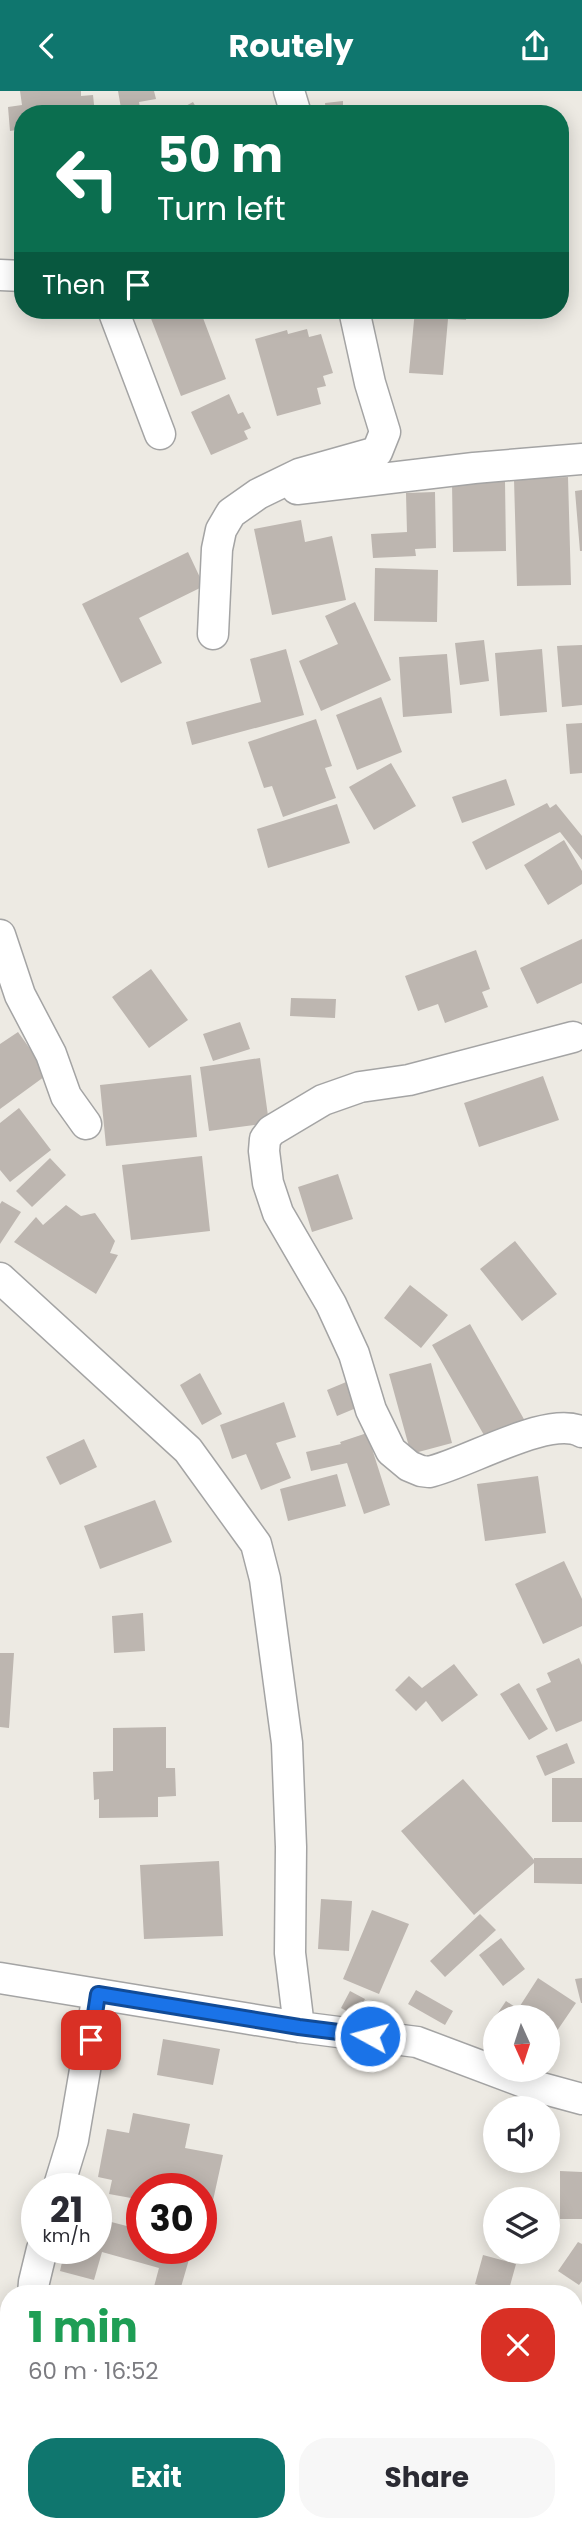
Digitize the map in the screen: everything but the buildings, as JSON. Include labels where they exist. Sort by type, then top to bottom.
[{"type":"street","points":[[116,319],[160,434]]},
{"type":"street","points":[[213,634],[217,549],[221,530],[231,513],[258,494],[299,474],[371,456],[381,448],[385,432],[370,383],[356,319]]},
{"type":"street","points":[[258,494],[474,468],[582,459]]},
{"type":"street","points":[[0,935],[20,995],[51,1054],[66,1096],[86,1124]]},
{"type":"street","points":[[573,1037],[409,1080],[360,1087],[323,1100],[271,1131],[265,1139],[264,1151],[268,1183],[278,1213],[331,1304],[354,1354],[371,1410],[391,1451],[409,1466],[429,1472],[538,1431],[570,1427],[582,1432]]},
{"type":"street","points":[[0,1278],[188,1450],[256,1544],[265,1579],[287,1743],[291,1847],[290,1952],[299,2027]]},
{"type":"street","points":[[0,1978],[299,2027],[417,2042],[534,2086],[582,2099]]},
{"type":"street","points":[[63,2173],[76,2126],[98,1994]]},
{"type":"street","points":[[35,2285],[39,2264]]},
{"type":"route","points":[[91,2040],[98,1994],[370,2036]]}]
